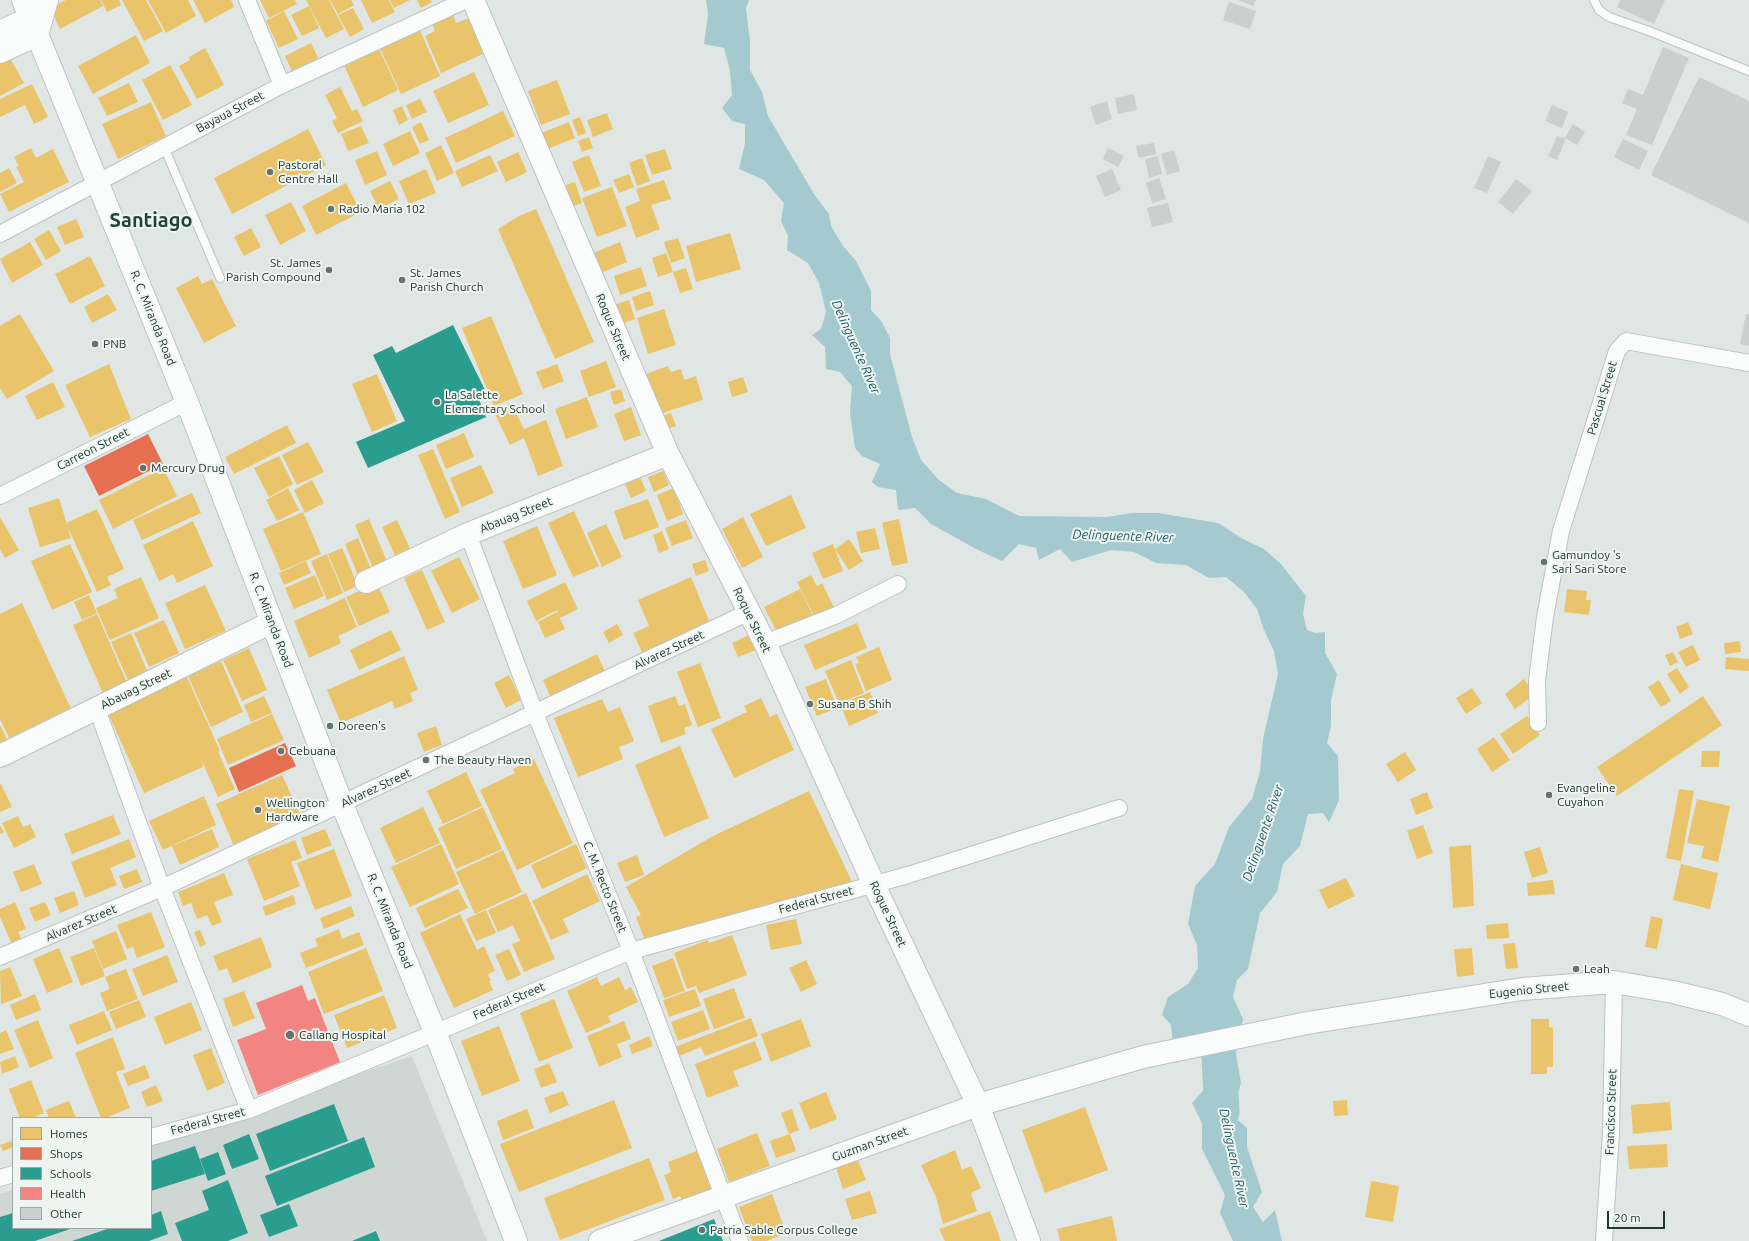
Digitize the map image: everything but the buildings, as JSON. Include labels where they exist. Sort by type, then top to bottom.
[{"type":"street","points":[[0,52],[46,0]]},
{"type":"street","points":[[247,0],[282,85]]},
{"type":"street","name":"Bayaua Street","points":[[0,234],[98,184],[164,147],[282,85],[466,0]]},
{"type":"street","name":"Roque Street","points":[[473,0],[668,454],[765,643],[874,885],[978,1105],[1029,1241]]},
{"type":"street","points":[[0,32],[30,17]]},
{"type":"street","name":"R. C. Miranda Road","points":[[30,17],[186,402],[342,804],[435,1032],[516,1241]]},
{"type":"street","name":"Pascual Street","points":[[1538,723],[1537,681],[1545,617],[1561,532],[1617,351],[1626,341],[1749,363]]},
{"type":"street","name":"Carreon Street","points":[[0,496],[186,402]]},
{"type":"street","name":"Abauag Street","points":[[366,582],[468,534],[668,454]]},
{"type":"street","name":"C. M. Recto Street","points":[[468,534],[535,713],[631,951],[740,1241]]},
{"type":"street","points":[[765,643],[838,615],[898,584]]},
{"type":"street","name":"Alvarez Street","points":[[0,957],[162,888],[749,612]]},
{"type":"street","name":"Abauag Street","points":[[0,756],[272,622]]},
{"type":"street","points":[[97,709],[162,888],[249,1110]]},
{"type":"street","name":"Federal Street","points":[[152,1137],[249,1110],[631,951],[874,885],[1119,808]]},
{"type":"street","name":"Eugenio Street","points":[[1143,1057],[1307,1023],[1522,989],[1614,982],[1673,992],[1722,1004],[1749,1015]]},
{"type":"street","name":"Francisco Street","points":[[1604,1241],[1611,1133],[1614,982]]},
{"type":"street","name":"Guzman Street","points":[[600,1241],[978,1105],[1143,1057]]},
{"type":"street","points":[[0,1178],[12,1174]]},
{"type":"lane","points":[[1594,0],[1599,10],[1609,17],[1649,31],[1749,71]]},
{"type":"lane","points":[[164,147],[220,278]]},
{"type":"shaded area","points":[[412,1056],[487,1241],[0,1241],[0,1194],[12,1190],[12,1229],[152,1229],[152,1143]]},
{"type":"water","points":[[706,0],[749,0],[746,8],[750,42],[750,70],[762,92],[768,116],[814,194],[829,214],[831,226],[843,246],[856,261],[871,291],[871,310],[882,322],[890,338],[890,354],[912,437],[921,460],[939,480],[957,493],[986,499],[1019,516],[1107,517],[1132,513],[1158,513],[1218,523],[1243,539],[1264,549],[1281,564],[1306,596],[1303,614],[1307,630],[1315,633],[1325,632],[1325,653],[1337,674],[1331,700],[1331,726],[1327,743],[1338,756],[1339,800],[1329,822],[1323,813],[1308,814],[1300,846],[1283,864],[1277,892],[1260,913],[1248,969],[1237,980],[1233,997],[1243,1019],[1237,1043],[1173,1045],[1171,1025],[1162,1015],[1168,997],[1188,984],[1198,968],[1197,945],[1188,924],[1195,886],[1215,864],[1229,827],[1252,799],[1260,772],[1263,739],[1278,674],[1274,651],[1264,630],[1257,609],[1244,592],[1226,577],[1209,578],[1186,565],[1156,563],[1134,552],[1111,550],[1072,562],[1060,549],[1039,560],[1036,548],[1019,544],[1002,561],[978,550],[931,524],[915,508],[898,510],[896,490],[878,487],[872,482],[880,464],[862,456],[855,448],[850,413],[852,386],[840,372],[826,369],[825,347],[812,335],[821,329],[826,312],[819,283],[808,263],[787,250],[788,236],[781,221],[784,203],[764,180],[739,169],[745,143],[745,124],[732,121],[722,108],[732,95],[730,71],[724,48],[704,44],[708,14]]},
{"type":"water","points":[[1237,1060],[1241,1083],[1232,1115],[1247,1128],[1247,1147],[1262,1192],[1253,1207],[1263,1222],[1275,1210],[1282,1241],[1233,1241],[1220,1213],[1225,1195],[1202,1149],[1202,1123],[1192,1103],[1209,1084],[1209,1065]]},
{"type":"waterway","name":"Delinguente River","points":[[1216,1004],[1222,1112]]},
{"type":"place","name":"Pastoral Centre Hall","points":[[270,172]]},
{"type":"place","name":"Radio Maria 102","points":[[331,209]]},
{"type":"place","name":"St. James Parish Compound","points":[[329,270]]},
{"type":"place","name":"St. James Parish Church","points":[[402,280]]},
{"type":"place","name":"PNB","points":[[95,344]]},
{"type":"place","name":"La Salette Elementary School","points":[[437,402]]},
{"type":"place","name":"Mercury Drug","points":[[143,468]]},
{"type":"place","name":"Gamundoy 's Sari Sari Store","points":[[1544,562]]},
{"type":"place","name":"Susana B Shih","points":[[810,704]]},
{"type":"place","name":"Doreen's","points":[[330,726]]},
{"type":"place","name":"Cebuana","points":[[281,751]]},
{"type":"place","name":"The Beauty Haven","points":[[426,760]]},
{"type":"place","name":"Evangeline Cuyahon","points":[[1549,795]]},
{"type":"place","name":"Wellington Hardware","points":[[258,810]]},
{"type":"place","name":"Leah","points":[[1576,969]]},
{"type":"place","name":"Callang Hospital","points":[[290,1035]]},
{"type":"place","name":"Patria Sable Corpus College","points":[[702,1230]]},
{"type":"district","name":"Santiago","points":[[151,220]]}]
